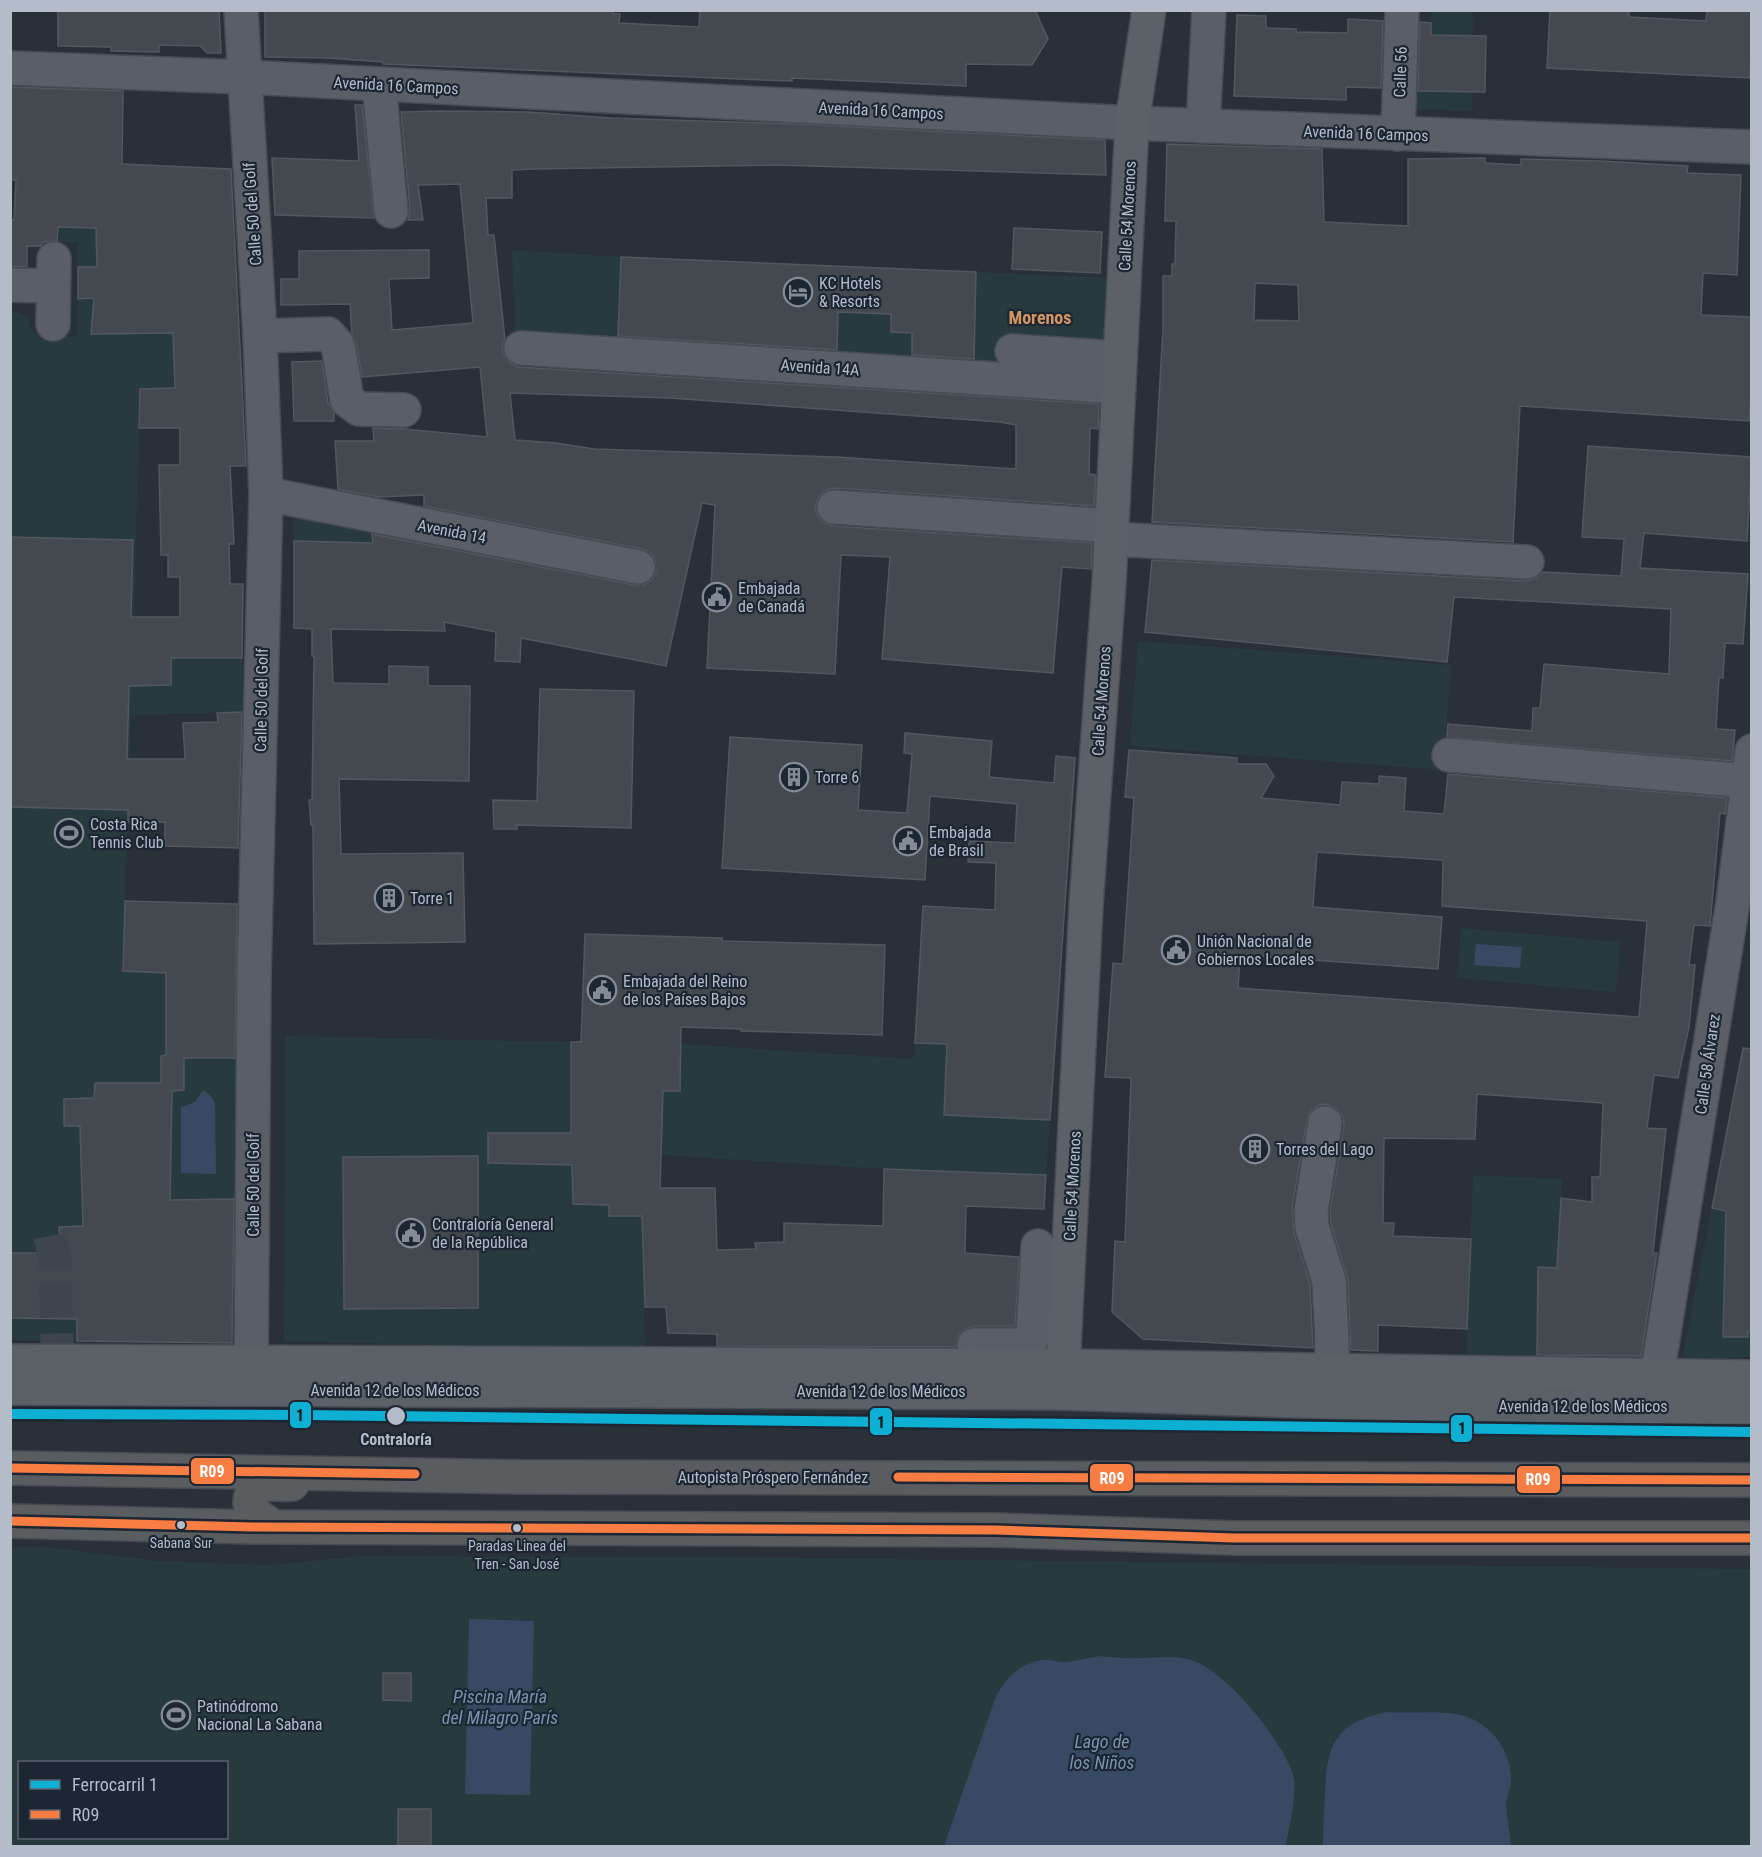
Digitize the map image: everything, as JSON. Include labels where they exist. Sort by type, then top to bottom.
[{"type":"highway","name":"Autopista Próspero Fernández","points":[[10,1468],[520,1477],[1752,1480]]},
{"type":"highway","points":[[274,1527],[250,1507],[253,1491],[257,1487],[327,1484],[365,1473]]},
{"type":"highway","points":[[10,1521],[274,1527],[996,1530],[1234,1538],[1752,1538]]},
{"type":"main road","name":"Calle 54 Morenos","points":[[1062,1379],[1086,906],[1112,532],[1132,123],[1149,10]]},
{"type":"main road","name":"Avenida 12 de los Médicos","points":[[43,1357],[251,1376]]},
{"type":"main road","name":"Avenida 12 de los Médicos","points":[[10,1388],[251,1376],[1062,1379],[1332,1371],[1752,1377]]},
{"type":"main road","name":"Avenida 12 de los Médicos","points":[[1062,1379],[1503,1406],[1752,1407]]},
{"type":"street","name":"Calle 50 del Golf","points":[[241,10],[243,76],[260,336],[266,494],[255,964],[251,1376]]},
{"type":"street","points":[[1203,126],[1209,10]]},
{"type":"street","name":"Calle 56","points":[[1398,134],[1402,10]]},
{"type":"street","name":"Avenida 16 Campos","points":[[10,68],[243,76],[1132,123],[1752,147]]},
{"type":"street","points":[[380,84],[391,211]]},
{"type":"street","points":[[10,285],[53,273],[53,324]]},
{"type":"street","points":[[260,336],[328,334],[337,344],[347,400],[359,409],[404,410]]},
{"type":"street","name":"Avenida 14A","points":[[521,348],[1120,372]]},
{"type":"street","points":[[1011,351],[1120,372]]},
{"type":"street","name":"Avenida 14","points":[[266,494],[638,567]]},
{"type":"street","points":[[834,507],[1112,532],[1527,562]]},
{"type":"street","points":[[1449,755],[1751,763]]},
{"type":"street","name":"Calle 58 Álvarez","points":[[1657,1376],[1733,902],[1751,763]]},
{"type":"street","points":[[1325,1124],[1311,1210],[1312,1227],[1329,1281],[1332,1371]]},
{"type":"street","points":[[974,1345],[1024,1345],[1030,1342],[1033,1336],[1038,1246]]},
{"type":"green space","points":[[1431,11],[1473,11],[1472,111],[1414,109],[1414,91],[1457,91],[1431,35]]},
{"type":"green space","points":[[58,227],[157,229],[97,251],[97,267],[78,267],[77,243],[57,242]]},
{"type":"green space","points":[[512,250],[621,257],[618,345],[837,354],[838,311],[891,314],[891,332],[912,333],[912,358],[974,361],[976,272],[1108,278],[1102,378],[515,342]]},
{"type":"green space","name":"Costa Rica Tennis Club","points":[[94,298],[91,334],[173,333],[175,368],[244,369],[245,387],[140,389],[132,685],[171,685],[171,658],[242,658],[243,712],[131,715],[123,971],[240,975],[232,1343],[11,1340],[10,311],[27,317],[32,333],[77,337],[78,299]]},
{"type":"green space","points":[[294,516],[372,531],[373,543],[294,541]]},
{"type":"green space","points":[[1138,641],[1451,665],[1443,770],[1130,746]]},
{"type":"green space","points":[[1461,928],[1620,942],[1616,992],[1457,978]]},
{"type":"green space","points":[[286,1036],[571,1042],[571,1133],[488,1133],[488,1163],[572,1165],[573,1204],[642,1205],[645,1350],[284,1341]]},
{"type":"green space","points":[[915,1043],[947,1044],[944,1115],[1050,1120],[1046,1175],[884,1169],[661,1155],[663,1091],[680,1091],[681,1044],[913,1059]]},
{"type":"green space","points":[[1473,1175],[1562,1179],[1557,1268],[1538,1267],[1537,1358],[1466,1355]]},
{"type":"green space","points":[[1712,1208],[1751,1216],[1723,1337],[1748,1337],[1748,1332],[1751,1332],[1751,1357],[1691,1359],[1683,1354]]},
{"type":"green space","points":[[11,1547],[47,1547],[158,1561],[271,1565],[361,1556],[720,1557],[1751,1569],[1751,1846],[11,1846]]},
{"type":"water","points":[[1476,944],[1522,947],[1520,968],[1474,965]]},
{"type":"water","points":[[203,1090],[215,1103],[216,1174],[181,1173],[181,1107],[195,1102]]},
{"type":"water","name":"Piscina María del Milagro París","points":[[469,1619],[534,1621],[530,1795],[465,1794]]},
{"type":"water","name":"Lago de los Niños","points":[[1099,1656],[1185,1658],[1205,1666],[1236,1692],[1267,1728],[1289,1764],[1294,1778],[1294,1801],[1285,1846],[946,1846],[945,1843],[995,1699],[1004,1684],[1022,1667],[1037,1661],[1065,1662]]},
{"type":"water","points":[[1387,1712],[1456,1714],[1468,1717],[1488,1729],[1503,1748],[1511,1771],[1506,1805],[1511,1846],[1323,1846],[1326,1778],[1331,1750],[1345,1730],[1356,1722]]},
{"type":"building","points":[[58,10],[219,10],[221,53],[207,53],[200,46],[159,45],[159,52],[111,51],[111,47],[58,46]]},
{"type":"building","points":[[265,10],[613,10],[613,14],[620,14],[619,23],[699,27],[700,10],[1035,10],[1048,39],[1032,65],[966,64],[966,86],[792,78],[792,81],[763,80],[383,64],[383,62],[328,58],[265,57]]},
{"type":"building","points":[[1550,10],[1629,10],[1629,17],[1706,21],[1707,10],[1752,10],[1750,78],[1547,68]]},
{"type":"building","points":[[1237,15],[1266,16],[1266,28],[1296,29],[1296,32],[1348,33],[1348,19],[1383,21],[1381,88],[1346,87],[1346,100],[1234,96]]},
{"type":"building","points":[[1420,22],[1431,23],[1431,35],[1486,36],[1485,92],[1418,91]]},
{"type":"building","points":[[10,87],[123,91],[122,164],[231,169],[246,466],[230,466],[234,544],[229,544],[230,584],[243,584],[242,658],[171,658],[171,685],[129,686],[127,759],[185,759],[183,723],[218,722],[217,713],[242,712],[238,848],[165,846],[165,822],[128,822],[128,810],[10,807],[10,537],[133,540],[131,617],[180,617],[180,577],[168,577],[168,555],[161,555],[159,465],[180,465],[180,428],[139,428],[140,389],[175,388],[173,333],[91,334],[94,298],[78,299],[78,267],[97,267],[96,228],[58,227],[57,241],[43,242],[41,246],[27,246],[27,267],[10,266],[10,220],[14,220],[16,180],[10,180]]},
{"type":"building","points":[[355,105],[362,105],[374,218],[275,215],[272,158],[359,161]]},
{"type":"building","points":[[401,112],[528,112],[610,118],[795,124],[1105,140],[1106,175],[778,165],[532,169],[512,170],[512,198],[486,198],[488,235],[494,235],[505,340],[502,347],[505,357],[511,364],[519,367],[1099,404],[1098,429],[1090,428],[1089,474],[1096,475],[1094,506],[835,488],[826,490],[819,496],[815,506],[817,515],[823,522],[833,526],[1092,543],[1091,569],[1062,567],[1053,673],[882,659],[890,557],[841,555],[835,674],[707,668],[715,505],[702,503],[666,666],[521,638],[520,662],[495,661],[496,632],[444,622],[445,631],[331,629],[333,683],[389,684],[389,666],[428,667],[428,686],[470,686],[469,781],[339,779],[341,854],[463,853],[465,942],[314,944],[313,825],[311,825],[309,800],[312,800],[314,656],[312,656],[312,629],[294,628],[294,541],[373,543],[372,534],[634,585],[644,585],[652,580],[656,570],[655,560],[651,553],[642,549],[424,506],[424,495],[379,497],[338,489],[335,441],[374,441],[373,428],[487,437],[480,367],[362,377],[357,346],[352,334],[350,304],[281,305],[281,279],[299,279],[299,251],[429,250],[429,278],[389,279],[392,330],[473,323],[460,184],[418,185],[423,220],[408,220],[410,209]],"holes":[[[510,393],[670,398],[1016,425],[1016,469],[836,457],[594,449],[515,440]]]},
{"type":"building","points":[[1167,144],[1322,149],[1324,222],[1408,226],[1408,159],[1485,158],[1485,163],[1521,165],[1521,159],[1601,161],[1688,166],[1687,173],[1741,175],[1737,275],[1703,273],[1701,315],[1752,317],[1749,421],[1520,406],[1513,542],[1152,522],[1163,327],[1163,276],[1172,276],[1172,264],[1175,264],[1176,221],[1165,221]],"holes":[[[1255,283],[1298,285],[1299,321],[1254,320]]]},
{"type":"building","points":[[1014,228],[1102,232],[1100,273],[1012,269]]},
{"type":"building","name":"KC Hotels & Resorts","points":[[621,257],[976,272],[974,359],[912,355],[912,333],[891,332],[891,314],[838,312],[837,350],[618,336]]},
{"type":"building","points":[[322,361],[328,403],[334,412],[334,421],[294,421],[292,362]]},
{"type":"building","points":[[1588,446],[1752,457],[1747,541],[1644,533],[1640,568],[1748,574],[1743,644],[1725,643],[1723,678],[1719,677],[1716,729],[1735,730],[1732,761],[1447,737],[1448,724],[1532,731],[1533,708],[1540,708],[1544,664],[1669,674],[1671,609],[1454,597],[1447,662],[1145,632],[1152,560],[1526,581],[1536,578],[1543,572],[1621,576],[1624,539],[1582,537]]},
{"type":"building","points":[[540,689],[634,691],[631,828],[517,825],[517,829],[494,829],[493,800],[537,801]]},
{"type":"building","points":[[905,733],[992,741],[989,777],[1054,783],[1056,756],[1075,758],[1050,1120],[944,1115],[947,1044],[915,1043],[923,906],[995,910],[996,863],[968,862],[969,841],[1015,843],[1017,804],[930,796],[925,880],[722,868],[730,737],[862,745],[858,810],[907,813],[912,754],[904,753]]},
{"type":"building","points":[[1129,750],[1237,758],[1237,764],[1266,764],[1274,776],[1261,798],[1340,805],[1342,782],[1379,784],[1379,776],[1406,778],[1404,811],[1444,814],[1448,774],[1727,798],[1725,814],[1720,813],[1710,926],[1694,925],[1689,965],[1695,965],[1689,1027],[1678,1078],[1654,1075],[1647,1128],[1666,1129],[1653,1253],[1657,1253],[1641,1356],[1537,1355],[1538,1267],[1557,1268],[1561,1198],[1592,1202],[1592,1177],[1600,1177],[1603,1103],[1477,1094],[1475,1139],[1384,1138],[1383,1223],[1394,1223],[1393,1236],[1471,1239],[1467,1329],[1378,1325],[1378,1351],[1351,1350],[1348,1280],[1331,1224],[1330,1212],[1344,1125],[1343,1117],[1337,1109],[1327,1104],[1319,1105],[1311,1111],[1307,1119],[1292,1208],[1294,1233],[1310,1284],[1313,1348],[1143,1339],[1112,1312],[1115,1241],[1125,1242],[1131,1078],[1105,1077],[1113,963],[1123,964],[1134,798],[1125,797]],"holes":[[[1317,852],[1443,860],[1442,906],[1647,921],[1639,1017],[1238,988],[1240,955],[1438,969],[1442,917],[1313,907]]]},
{"type":"building","points":[[125,901],[237,904],[235,1058],[184,1058],[184,1090],[172,1091],[170,1200],[234,1199],[232,1343],[77,1341],[77,1319],[10,1318],[10,1253],[61,1253],[59,1227],[83,1226],[80,1126],[64,1126],[64,1099],[94,1098],[95,1083],[161,1083],[161,1056],[166,1055],[166,973],[123,971]]},
{"type":"building","points":[[585,934],[722,938],[722,941],[885,945],[882,1035],[681,1027],[680,1091],[663,1091],[660,1188],[715,1188],[717,1250],[756,1249],[755,1243],[784,1242],[784,1223],[883,1226],[884,1169],[1046,1175],[1044,1209],[966,1206],[965,1253],[1019,1257],[1015,1326],[974,1326],[965,1329],[958,1336],[956,1347],[717,1346],[717,1334],[668,1333],[666,1307],[645,1307],[642,1216],[609,1216],[609,1205],[573,1204],[572,1165],[488,1163],[488,1133],[571,1133],[571,1042],[581,1042]]},
{"type":"building","points":[[1743,1048],[1752,1049],[1752,1332],[1748,1332],[1748,1337],[1723,1337],[1726,1211],[1712,1208]]},
{"type":"building","name":"Contraloría General de la República","points":[[478,1156],[478,1308],[344,1309],[343,1157]]},
{"type":"building","points":[[383,1673],[411,1673],[411,1701],[383,1700]]},
{"type":"building","points":[[398,1809],[431,1809],[431,1846],[398,1846]]},
{"type":"tunnel","points":[[50,1236],[55,1260],[57,1350]]},
{"type":"rail line","name":"1","points":[[10,1414],[303,1415],[1752,1432]]},
{"type":"transit line","name":"R09","points":[[10,1468],[415,1474]]},
{"type":"transit line","name":"R09","points":[[898,1477],[1752,1480]]},
{"type":"transit line","name":"R09","points":[[10,1521],[253,1527],[996,1530],[1234,1538],[1752,1538]]},
{"type":"place","name":"KC Hotels & Resorts","points":[[798,292]]},
{"type":"place","name":"Embajada de Canadá","points":[[717,597]]},
{"type":"place","name":"Torre 6","points":[[794,777]]},
{"type":"place","name":"Costa Rica Tennis Club","points":[[69,833]]},
{"type":"place","name":"Embajada de Brasil","points":[[908,841]]},
{"type":"place","name":"Torre 1","points":[[389,898]]},
{"type":"place","name":"Unión Nacional de Gobiernos Locales","points":[[1176,950]]},
{"type":"place","name":"Embajada del Reino de los Países Bajos","points":[[602,990]]},
{"type":"place","name":"Torres del Lago","points":[[1255,1149]]},
{"type":"place","name":"Contraloría General de la República","points":[[411,1233]]},
{"type":"place","name":"Contraloría","points":[[396,1416]]},
{"type":"place","name":"Sabana Sur","points":[[181,1525]]},
{"type":"place","name":"Paradas Linea del Tren - San José","points":[[517,1528]]},
{"type":"place","name":"Patinódromo Nacional La Sabana","points":[[176,1715]]},
{"type":"district","name":"Morenos","points":[[1040,318]]}]
